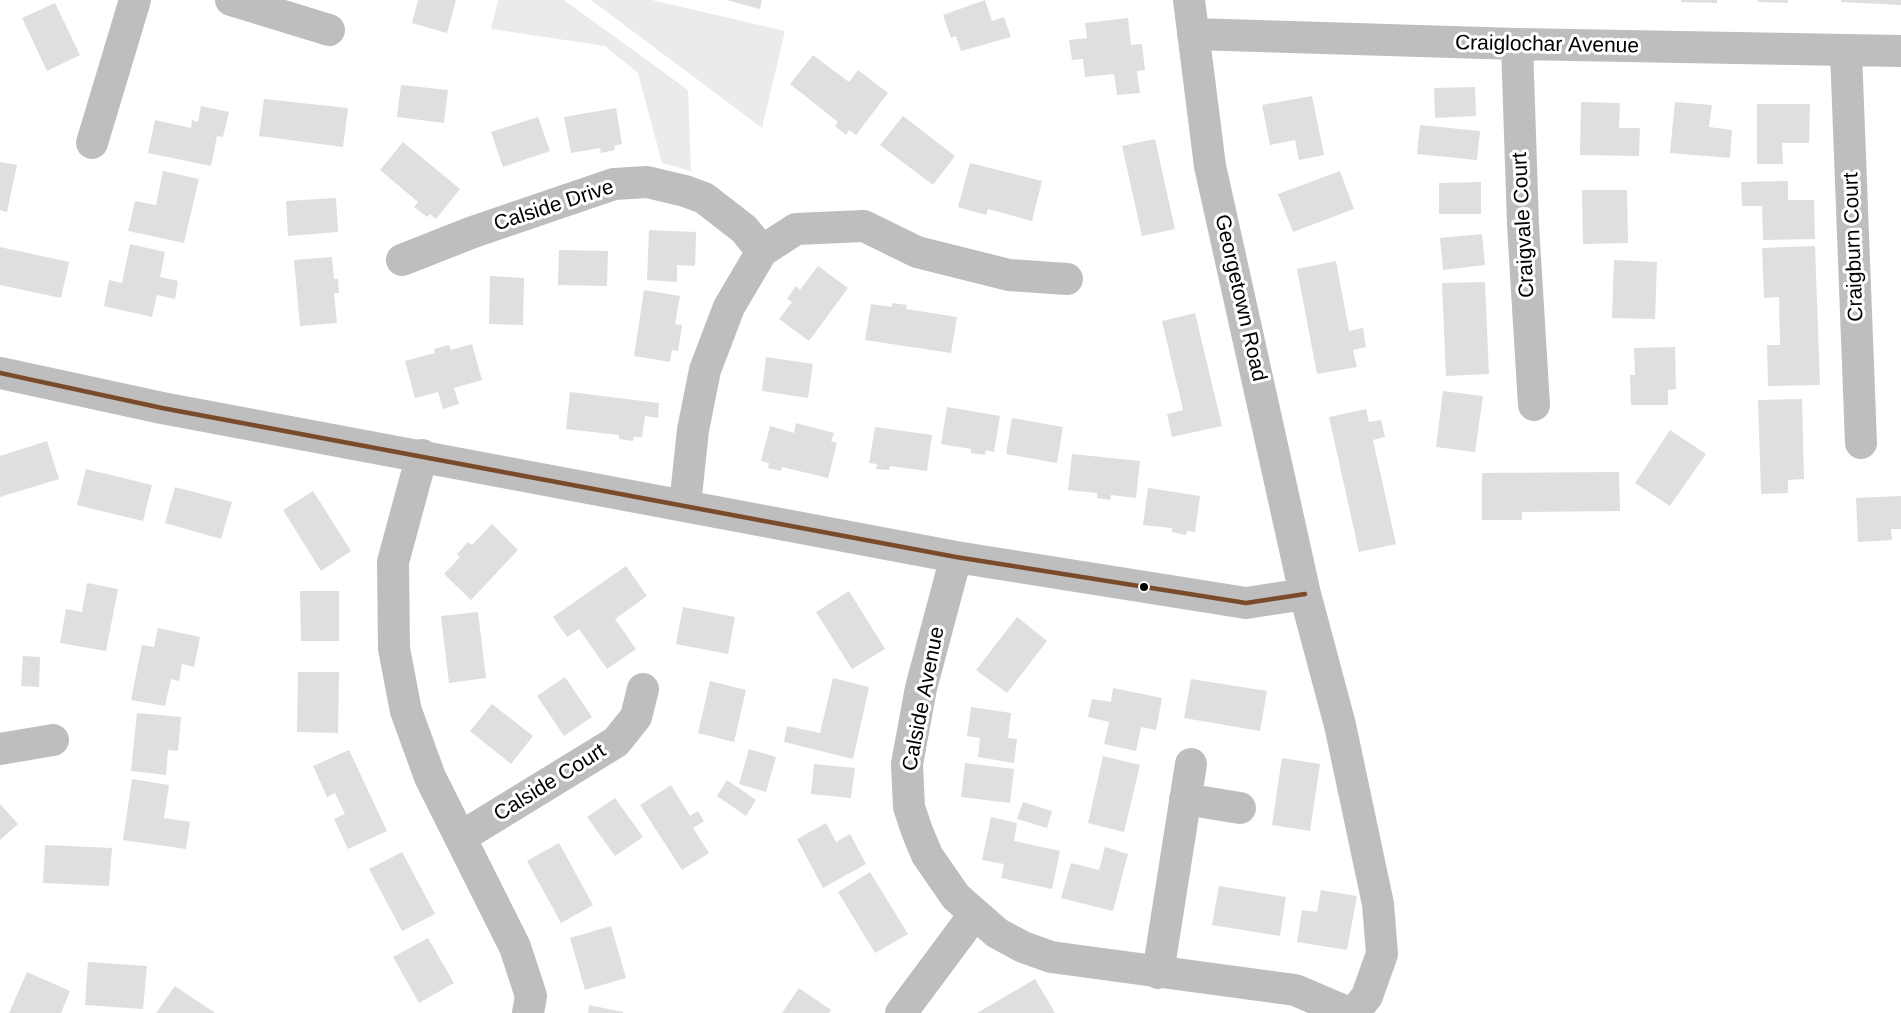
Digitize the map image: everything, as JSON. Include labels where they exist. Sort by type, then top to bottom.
[{"type":"street","points":[[92,143],[135,0]]},
{"type":"street","points":[[231,0],[329,30]]},
{"type":"street","name":"Georgetown Road","points":[[1189,0],[1210,166],[1305,594],[1340,725],[1378,903],[1382,954],[1367,996],[1354,1013]]},
{"type":"street","name":"Craiglochar Avenue","points":[[1193,34],[1846,52],[1901,51]]},
{"type":"street","name":"Craigvale Court","points":[[1517,44],[1523,225],[1534,405]]},
{"type":"street","name":"Craigburn Court","points":[[1846,52],[1861,443]]},
{"type":"street","name":"Calside Drive","points":[[402,260],[473,232],[614,184],[647,182],[704,198],[744,229],[762,251]]},
{"type":"street","points":[[685,505],[693,430],[705,370],[729,307],[762,251],[796,229],[864,226],[917,252],[1010,275],[1067,279]]},
{"type":"street","points":[[0,373],[162,408],[956,557],[1246,603],[1305,594]]},
{"type":"street","points":[[422,455],[393,562],[394,649],[406,711],[430,777],[515,947],[531,996],[528,1013]]},
{"type":"street","name":"Calside Avenue","points":[[956,557],[921,688],[907,764],[909,807],[927,855],[956,897],[974,915],[1006,937],[1051,957],[1295,990],[1349,1013]]},
{"type":"street","name":"Calside Court","points":[[461,837],[616,742],[636,717],[643,689]]},
{"type":"street","points":[[0,749],[53,740]]},
{"type":"street","points":[[1158,972],[1191,764]]},
{"type":"street","points":[[1185,800],[1240,808]]},
{"type":"street","points":[[901,1013],[974,915]]},
{"type":"shaded area","points":[[498,0],[564,0],[688,90],[691,171],[662,163],[638,73],[605,46],[491,29]]},
{"type":"shaded area","points":[[591,0],[652,0],[785,31],[762,128]]},
{"type":"building","points":[[418,0],[456,0],[447,33],[412,23]]},
{"type":"building","points":[[726,0],[762,0],[760,9]]},
{"type":"building","points":[[985,0],[992,21],[1004,17],[1011,37],[961,51],[956,36],[951,38],[943,15]]},
{"type":"building","points":[[1681,0],[1717,0],[1717,3],[1681,2]]},
{"type":"building","points":[[1758,0],[1788,0],[1788,3],[1758,2]]},
{"type":"building","points":[[1841,0],[1901,0],[1901,5],[1841,2]]},
{"type":"building","points":[[55,3],[80,55],[47,71],[22,18]]},
{"type":"building","points":[[1128,18],[1131,45],[1142,44],[1145,70],[1137,71],[1140,93],[1117,95],[1114,74],[1085,77],[1083,59],[1072,60],[1069,40],[1087,38],[1085,23]]},
{"type":"building","points":[[813,55],[849,82],[858,70],[888,93],[856,135],[849,130],[846,135],[835,126],[838,122],[790,84]]},
{"type":"building","points":[[401,85],[448,90],[444,123],[397,117]]},
{"type":"building","points":[[1475,87],[1476,116],[1435,118],[1434,88]]},
{"type":"building","points":[[1312,96],[1324,155],[1299,160],[1295,140],[1270,145],[1262,105]]},
{"type":"building","points":[[264,99],[348,108],[343,147],[259,136]]},
{"type":"building","points":[[1581,102],[1620,103],[1619,128],[1640,128],[1639,156],[1580,155]]},
{"type":"building","points":[[1675,102],[1712,105],[1709,127],[1732,130],[1730,158],[1670,153]]},
{"type":"building","points":[[1757,104],[1810,104],[1809,143],[1782,143],[1783,164],[1757,164]]},
{"type":"building","points":[[201,106],[229,112],[223,137],[217,136],[211,166],[148,153],[155,120],[191,128],[192,120],[198,122]]},
{"type":"building","points":[[616,108],[622,144],[614,146],[615,150],[601,153],[600,148],[571,153],[564,117]]},
{"type":"building","points":[[903,116],[955,156],[933,185],[880,145]]},
{"type":"building","points":[[538,117],[550,151],[503,167],[491,132]]},
{"type":"building","points":[[1420,125],[1480,131],[1477,160],[1417,154]]},
{"type":"building","points":[[1155,139],[1175,229],[1142,236],[1122,146]]},
{"type":"building","points":[[403,142],[460,189],[436,219],[430,214],[427,217],[414,207],[418,202],[380,170]]},
{"type":"building","points":[[0,162],[17,165],[7,212],[0,210]]},
{"type":"building","points":[[970,163],[1042,181],[1032,221],[988,209],[986,215],[958,207]]},
{"type":"building","points":[[163,171],[199,179],[184,243],[128,231],[135,201],[156,205]]},
{"type":"building","points":[[1340,171],[1354,209],[1293,232],[1278,194]]},
{"type":"building","points":[[1788,181],[1788,200],[1814,200],[1815,239],[1763,240],[1762,206],[1742,206],[1741,182]]},
{"type":"building","points":[[1481,182],[1481,214],[1439,214],[1439,183]]},
{"type":"building","points":[[1582,190],[1627,190],[1628,243],[1583,244]]},
{"type":"building","points":[[336,198],[338,232],[288,236],[286,201]]},
{"type":"building","points":[[649,230],[696,232],[695,266],[677,265],[677,282],[647,280]]},
{"type":"building","points":[[1482,234],[1485,265],[1443,270],[1440,238]]},
{"type":"building","points":[[130,244],[165,252],[160,277],[178,281],[175,299],[157,295],[152,317],[104,306],[109,280],[122,283]]},
{"type":"building","points":[[1815,246],[1820,385],[1768,386],[1767,345],[1780,345],[1779,297],[1764,298],[1762,248]]},
{"type":"building","points":[[0,247],[69,262],[61,298],[0,285]]},
{"type":"building","points":[[559,250],[608,251],[607,286],[558,285]]},
{"type":"building","points":[[332,257],[334,279],[338,279],[339,293],[334,293],[337,323],[300,326],[294,260]]},
{"type":"building","points":[[1614,260],[1657,262],[1655,319],[1612,318]]},
{"type":"building","points":[[1336,261],[1349,331],[1363,328],[1366,347],[1353,350],[1357,367],[1317,374],[1297,269]]},
{"type":"building","points":[[818,266],[848,288],[809,341],[779,319],[792,302],[787,299],[796,286],[800,290]]},
{"type":"building","points":[[490,276],[524,278],[523,325],[489,324]]},
{"type":"building","points":[[1485,282],[1489,374],[1446,376],[1442,283]]},
{"type":"building","points":[[644,290],[680,296],[675,324],[682,325],[678,351],[672,350],[670,362],[634,356]]},
{"type":"building","points":[[892,303],[907,305],[906,309],[957,317],[951,353],[865,340],[871,304],[892,307]]},
{"type":"building","points":[[1195,313],[1222,426],[1172,437],[1167,414],[1183,410],[1162,321]]},
{"type":"building","points":[[472,344],[482,380],[454,388],[459,404],[443,409],[438,392],[415,398],[405,361],[435,353],[434,349],[449,345],[451,350]]},
{"type":"building","points":[[1675,347],[1676,389],[1668,390],[1668,405],[1631,405],[1630,375],[1635,375],[1634,348]]},
{"type":"building","points":[[766,357],[813,364],[808,398],[762,391]]},
{"type":"building","points":[[1443,391],[1483,396],[1475,452],[1436,447]]},
{"type":"building","points":[[570,392],[659,403],[658,418],[645,416],[642,437],[634,437],[633,441],[619,439],[619,435],[566,429]]},
{"type":"building","points":[[1802,399],[1804,479],[1788,480],[1788,493],[1761,494],[1758,400]]},
{"type":"building","points":[[947,407],[1000,416],[994,452],[986,450],[985,455],[971,453],[971,449],[941,444]]},
{"type":"building","points":[[1366,409],[1369,422],[1381,420],[1385,437],[1373,440],[1396,544],[1359,552],[1329,417]]},
{"type":"building","points":[[1012,418],[1063,427],[1057,463],[1006,454]]},
{"type":"building","points":[[796,423],[834,433],[831,441],[837,443],[828,478],[782,467],[781,471],[768,468],[769,463],[761,461],[770,426],[794,433]]},
{"type":"building","points":[[875,427],[932,435],[927,471],[890,466],[889,470],[876,469],[877,464],[869,463]]},
{"type":"building","points":[[1670,430],[1706,454],[1670,506],[1635,483]]},
{"type":"building","points":[[47,441],[59,479],[0,497],[0,456]]},
{"type":"building","points":[[1072,454],[1140,461],[1136,498],[1111,495],[1110,500],[1097,498],[1097,493],[1068,490]]},
{"type":"building","points":[[86,469],[152,485],[143,521],[77,505]]},
{"type":"building","points":[[1619,472],[1620,511],[1522,512],[1522,520],[1482,520],[1482,473]]},
{"type":"building","points":[[175,487],[232,502],[221,539],[165,523]]},
{"type":"building","points":[[1148,488],[1200,496],[1195,532],[1187,531],[1186,535],[1172,532],[1172,528],[1143,525]]},
{"type":"building","points":[[313,491],[351,551],[321,571],[283,510]]},
{"type":"building","points":[[1901,496],[1901,529],[1891,529],[1892,540],[1858,542],[1856,498]]},
{"type":"building","points":[[492,524],[518,550],[471,600],[444,574],[460,557],[457,554],[468,542],[472,545]]},
{"type":"building","points":[[626,566],[647,596],[615,619],[636,649],[607,669],[579,629],[567,637],[553,617]]},
{"type":"building","points":[[87,583],[118,589],[106,651],[60,643],[66,609],[82,612]]},
{"type":"building","points":[[300,591],[339,591],[339,641],[301,641]]},
{"type":"building","points":[[849,591],[885,649],[852,669],[816,612]]},
{"type":"building","points":[[683,607],[735,617],[728,654],[676,644]]},
{"type":"building","points":[[478,612],[486,678],[449,683],[441,616]]},
{"type":"building","points":[[1017,617],[1047,641],[1007,693],[976,670]]},
{"type":"building","points":[[158,628],[200,637],[194,667],[182,664],[179,681],[171,679],[165,706],[131,700],[142,645],[154,647]]},
{"type":"building","points":[[23,656],[40,657],[39,687],[21,686]]},
{"type":"building","points":[[298,672],[339,672],[338,733],[297,732]]},
{"type":"building","points":[[565,677],[592,717],[564,736],[537,696]]},
{"type":"building","points":[[833,678],[869,687],[853,759],[784,742],[787,726],[820,733]]},
{"type":"building","points":[[1191,679],[1267,691],[1260,731],[1184,718]]},
{"type":"building","points":[[710,681],[746,690],[734,742],[698,733]]},
{"type":"building","points":[[1113,688],[1162,698],[1156,730],[1141,727],[1136,751],[1104,744],[1109,722],[1088,717],[1092,699],[1111,702]]},
{"type":"building","points":[[492,704],[533,736],[511,764],[470,731]]},
{"type":"building","points":[[971,707],[1011,713],[1008,738],[1017,739],[1014,763],[978,757],[980,738],[967,736]]},
{"type":"building","points":[[137,713],[181,717],[178,751],[168,750],[166,775],[131,771]]},
{"type":"building","points":[[749,749],[776,757],[766,792],[739,784]]},
{"type":"building","points":[[349,750],[387,831],[348,849],[334,819],[345,814],[335,793],[327,797],[313,766]]},
{"type":"building","points":[[1103,756],[1140,765],[1124,832],[1088,823]]},
{"type":"building","points":[[1282,758],[1320,764],[1310,831],[1272,825]]},
{"type":"building","points":[[965,763],[1014,769],[1010,803],[961,797]]},
{"type":"building","points":[[814,764],[855,768],[851,798],[811,794]]},
{"type":"building","points":[[132,779],[169,785],[164,818],[190,822],[186,849],[123,840]]},
{"type":"building","points":[[727,780],[756,800],[746,816],[717,796]]},
{"type":"building","points":[[671,785],[690,816],[698,811],[704,821],[693,828],[709,853],[682,870],[640,805]]},
{"type":"building","points":[[615,798],[643,837],[615,856],[587,817]]},
{"type":"building","points":[[1023,802],[1052,811],[1047,828],[1017,819]]},
{"type":"building","points":[[0,804],[18,824],[0,840]]},
{"type":"building","points":[[991,817],[1017,823],[1014,841],[1060,851],[1052,889],[1001,878],[1004,864],[982,860]]},
{"type":"building","points":[[826,823],[836,842],[850,834],[866,864],[823,888],[797,839]]},
{"type":"building","points":[[559,843],[593,905],[561,923],[527,861]]},
{"type":"building","points":[[45,845],[112,848],[109,886],[43,883]]},
{"type":"building","points":[[1105,847],[1128,854],[1113,911],[1061,898],[1071,863],[1099,870]]},
{"type":"building","points":[[402,852],[435,914],[402,931],[369,869]]},
{"type":"building","points":[[870,872],[908,934],[875,953],[838,892]]},
{"type":"building","points":[[1219,886],[1286,897],[1280,936],[1212,925]]},
{"type":"building","points":[[1321,890],[1357,896],[1347,950],[1297,942],[1302,910],[1317,912]]},
{"type":"building","points":[[611,926],[626,978],[585,990],[570,938]]},
{"type":"building","points":[[428,938],[454,983],[419,1003],[393,957]]},
{"type":"building","points":[[88,962],[147,966],[143,1009],[85,1005]]},
{"type":"building","points":[[27,972],[70,991],[61,1013],[9,1013]]},
{"type":"building","points":[[1035,979],[1055,1013],[977,1013]]},
{"type":"building","points":[[175,986],[215,1013],[156,1013]]},
{"type":"building","points":[[799,988],[831,1010],[829,1013],[782,1013]]},
{"type":"building","points":[[589,1005],[623,1012],[623,1013],[588,1013]]},
{"type":"transit line","points":[[0,373],[162,408],[956,557],[1246,603],[1305,594]]}]
